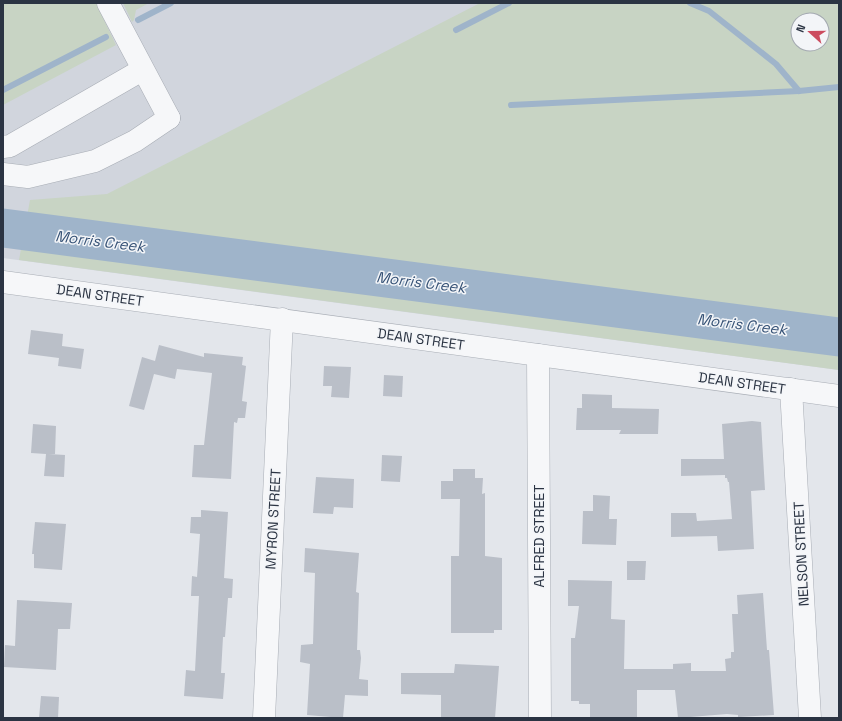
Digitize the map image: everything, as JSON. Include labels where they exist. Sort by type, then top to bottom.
[{"type":"street","points":[[3,174],[28,177],[135,125],[169,118],[142,70],[108,3]]},
{"type":"street","points":[[6,146],[73,124],[113,102],[130,89],[142,70]]},
{"type":"street","name":"DEAN STREET","points":[[3,282],[839,396]]},
{"type":"street","name":"MYRON STREET","points":[[264,718],[282,320]]},
{"type":"street","name":"ALFRED STREET","points":[[538,355],[540,718]]},
{"type":"street","name":"NELSON STREET","points":[[792,390],[810,718]]},
{"type":"shaded area","points":[[3,3],[839,3],[839,370],[3,258]]},
{"type":"green space","points":[[3,3],[96,3],[116,45],[3,105]]},
{"type":"green space","points":[[123,3],[149,3],[136,10],[134,20],[132,22]]},
{"type":"green space","points":[[480,3],[839,3],[839,370],[19,260],[30,200],[107,194]]},
{"type":"building","points":[[31,330],[63,334],[62,346],[84,349],[81,369],[58,366],[59,358],[28,354]]},
{"type":"building","points":[[159,345],[204,357],[204,353],[243,357],[242,365],[246,366],[242,401],[247,402],[245,418],[238,418],[237,423],[234,422],[231,479],[192,477],[194,445],[204,445],[212,373],[177,369],[175,379],[154,374],[144,410],[129,406],[142,357],[155,361]]},
{"type":"building","points":[[324,366],[351,367],[349,398],[331,397],[332,386],[323,386]]},
{"type":"building","points":[[384,375],[403,376],[402,397],[383,396]]},
{"type":"building","points":[[582,394],[612,395],[612,408],[659,409],[658,434],[619,434],[621,430],[576,430],[577,408],[582,408]]},
{"type":"building","points":[[752,421],[761,422],[765,490],[751,491],[754,549],[718,551],[717,536],[671,537],[671,513],[696,513],[697,521],[732,519],[729,482],[727,478],[725,478],[725,475],[681,476],[681,459],[724,459],[722,424]]},
{"type":"building","points":[[33,424],[56,426],[55,454],[49,454],[65,455],[64,477],[44,476],[46,454],[31,453]]},
{"type":"building","points":[[382,455],[402,456],[400,482],[381,481]]},
{"type":"building","points":[[453,469],[475,469],[475,478],[483,478],[482,494],[485,493],[485,556],[502,558],[502,630],[494,630],[494,633],[451,633],[451,556],[459,556],[460,499],[441,499],[441,481],[453,481]]},
{"type":"building","points":[[316,477],[354,479],[353,508],[334,507],[333,514],[313,513]]},
{"type":"building","points":[[593,495],[610,496],[609,519],[617,519],[616,545],[582,544],[583,511],[593,511]]},
{"type":"building","points":[[201,510],[228,512],[224,578],[233,579],[232,598],[228,598],[225,637],[223,637],[221,673],[225,673],[223,699],[184,696],[186,670],[195,671],[199,596],[191,596],[192,576],[197,577],[200,534],[190,533],[191,517],[201,517]]},
{"type":"building","points":[[35,522],[66,524],[62,570],[34,568],[34,554],[32,554]]},
{"type":"building","points":[[305,548],[359,553],[356,592],[359,593],[357,650],[360,650],[361,658],[359,679],[368,680],[368,696],[345,695],[343,718],[307,715],[310,664],[300,662],[301,645],[313,644],[315,573],[304,572]]},
{"type":"building","points":[[627,561],[646,561],[645,580],[627,580]]},
{"type":"building","points":[[568,580],[612,581],[611,619],[625,620],[624,669],[673,669],[673,664],[691,663],[691,671],[726,671],[725,659],[731,658],[731,652],[734,652],[732,614],[738,614],[737,595],[763,593],[774,715],[738,717],[738,715],[727,714],[678,718],[675,690],[637,690],[637,718],[590,718],[590,704],[579,704],[579,701],[571,701],[571,638],[575,638],[579,606],[568,606]]},
{"type":"building","points":[[17,600],[72,603],[70,629],[58,629],[56,670],[4,667],[5,645],[15,646]]},
{"type":"building","points":[[455,664],[499,666],[495,718],[441,718],[441,695],[401,694],[401,673],[454,673]]},
{"type":"building","points":[[41,696],[59,697],[58,718],[39,718]]},
{"type":"waterway","points":[[138,20],[171,3]]},
{"type":"waterway","points":[[456,30],[509,3]]},
{"type":"waterway","points":[[690,3],[709,11],[776,64],[799,91]]},
{"type":"waterway","points":[[3,90],[106,37]]},
{"type":"waterway","points":[[511,105],[799,91],[839,87]]},
{"type":"waterway","name":"Morris Creek","points":[[3,228],[839,337]]}]
